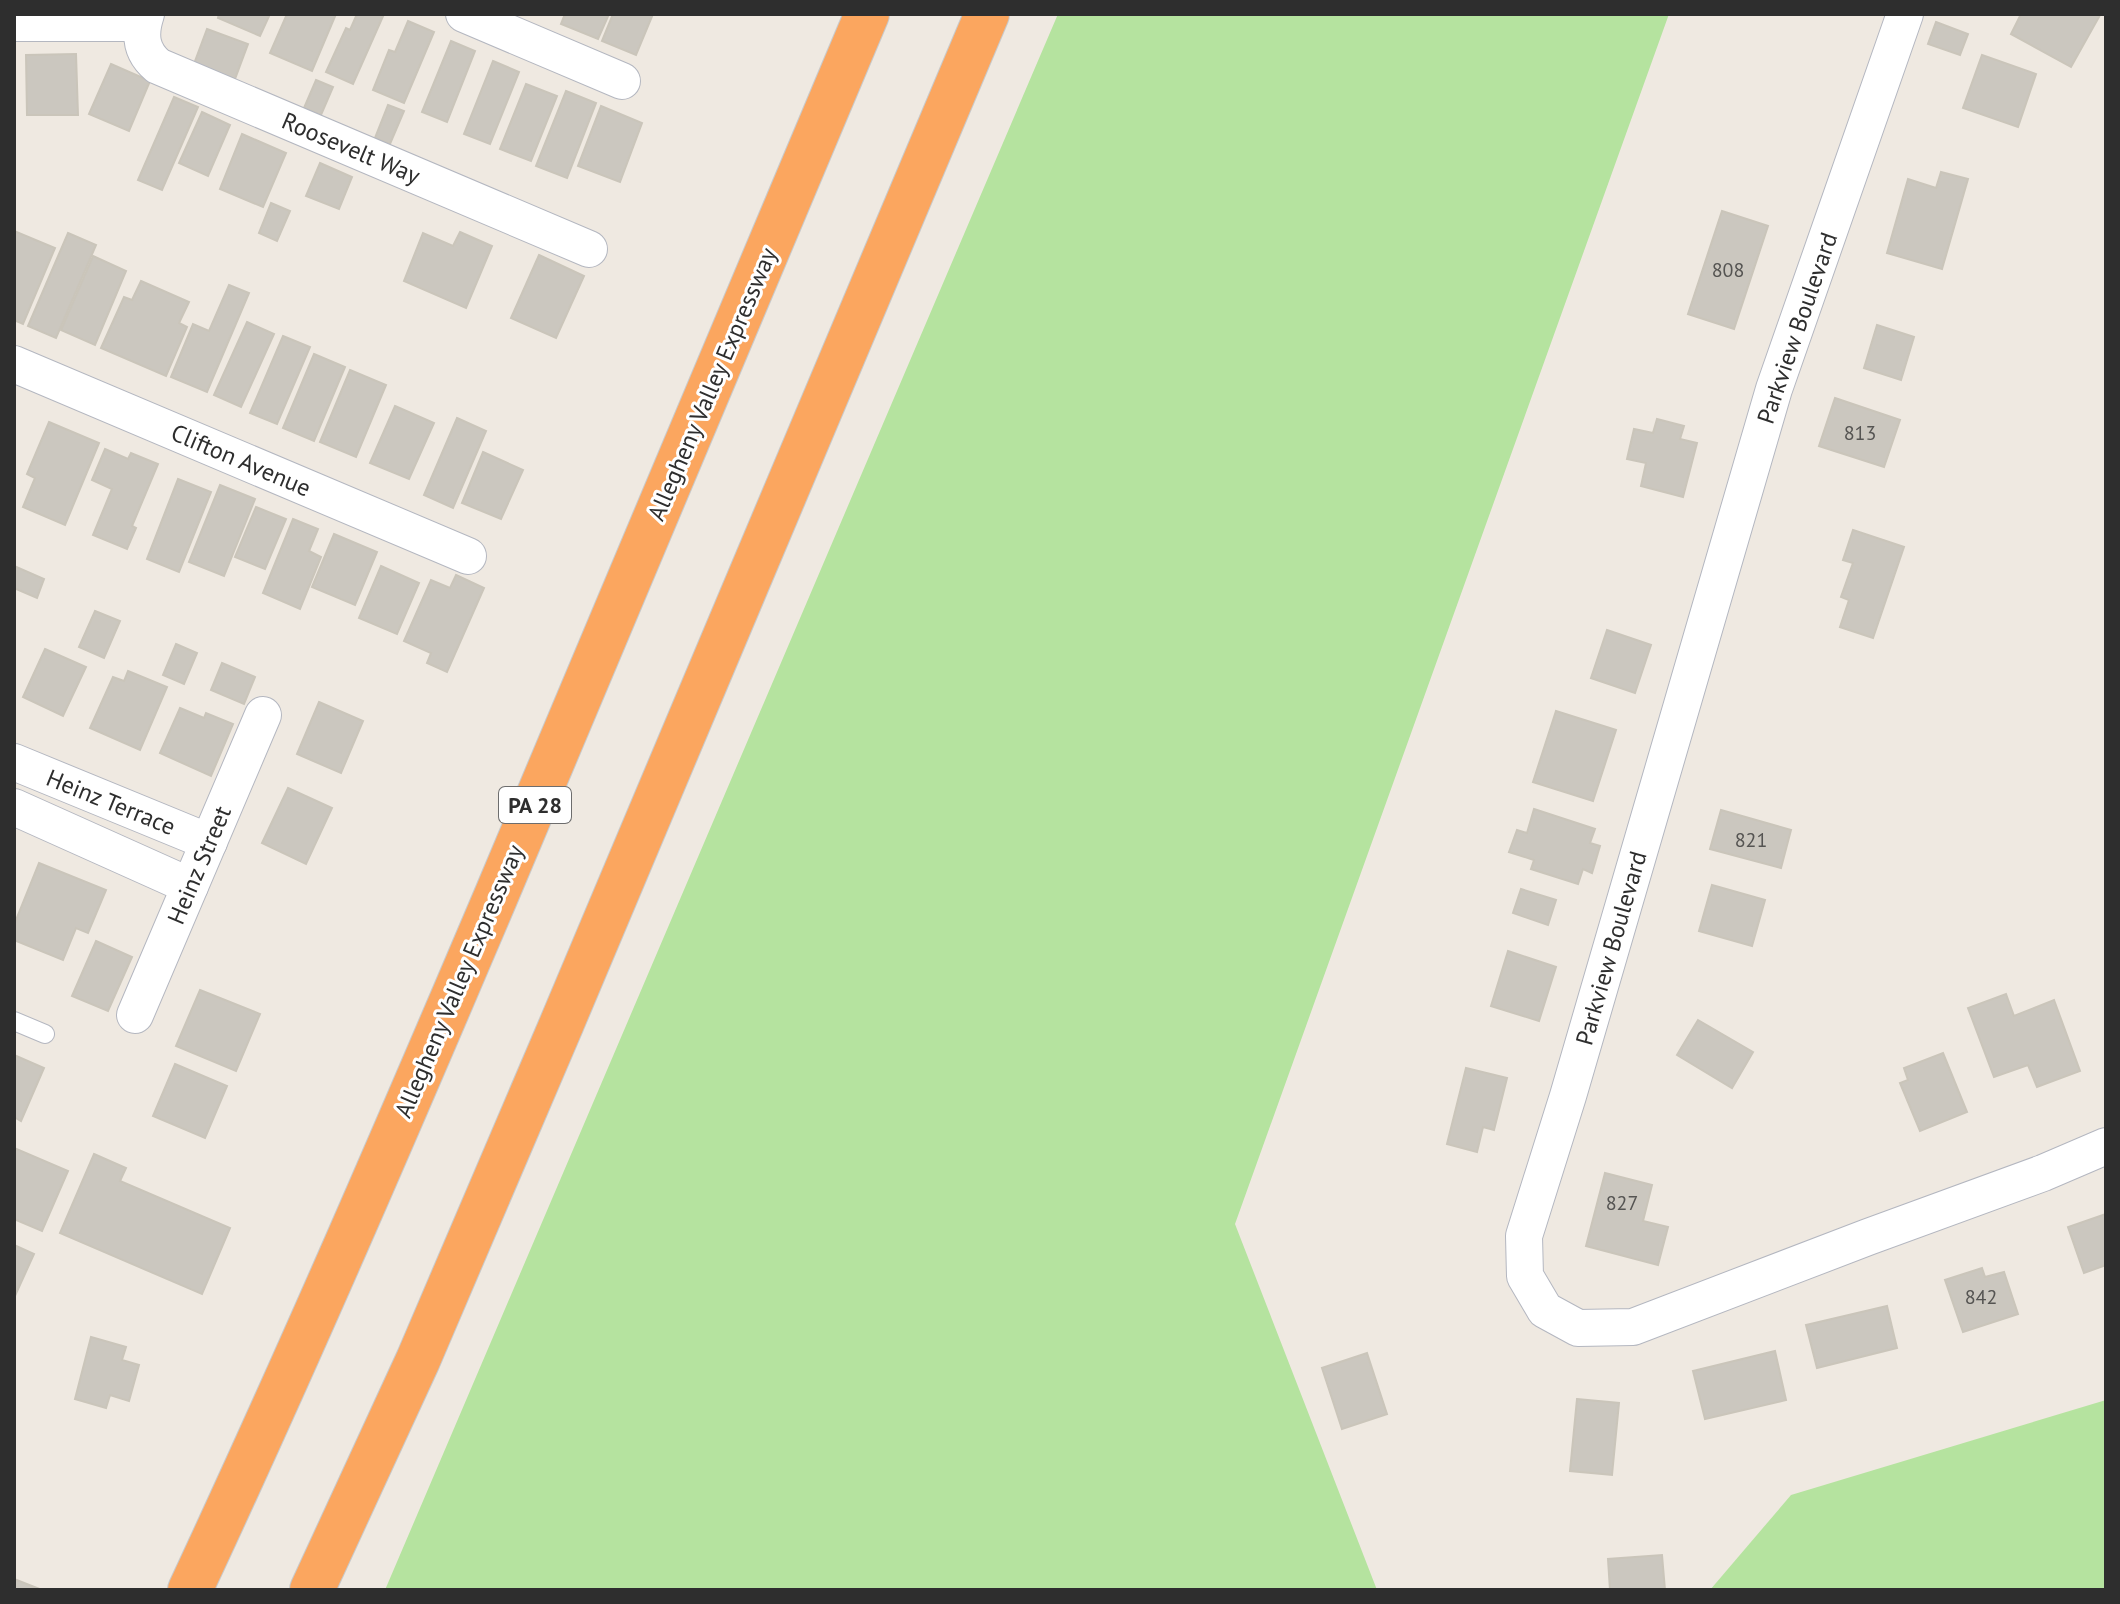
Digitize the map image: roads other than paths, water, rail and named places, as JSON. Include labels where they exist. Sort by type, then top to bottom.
[{"type":"highway","name":"Allegheny Valley Expressway","points":[[190,1590],[257,1448],[367,1198],[867,14]]},
{"type":"highway","points":[[312,1590],[418,1360],[506,1155],[987,14]]},
{"type":"street","points":[[464,14],[622,81]]},
{"type":"street","name":"Parkview Boulevard","points":[[1905,14],[1774,389],[1603,977],[1524,1236],[1525,1276],[1545,1310],[1578,1328],[1633,1327],[2043,1173],[2106,1146]]},
{"type":"street","points":[[14,23],[145,18]]},
{"type":"street","name":"Roosevelt Way","points":[[145,18],[143,46],[148,57],[158,66],[589,249]]},
{"type":"street","name":"Clifton Avenue","points":[[14,364],[468,556]]},
{"type":"street","name":"Heinz Street","points":[[135,1015],[263,715]]},
{"type":"street","name":"Heinz Terrace","points":[[14,762],[209,842]]},
{"type":"street","name":"Heinz Terrace","points":[[14,807],[190,886]]},
{"type":"lane","points":[[14,1021],[45,1034]]}]
